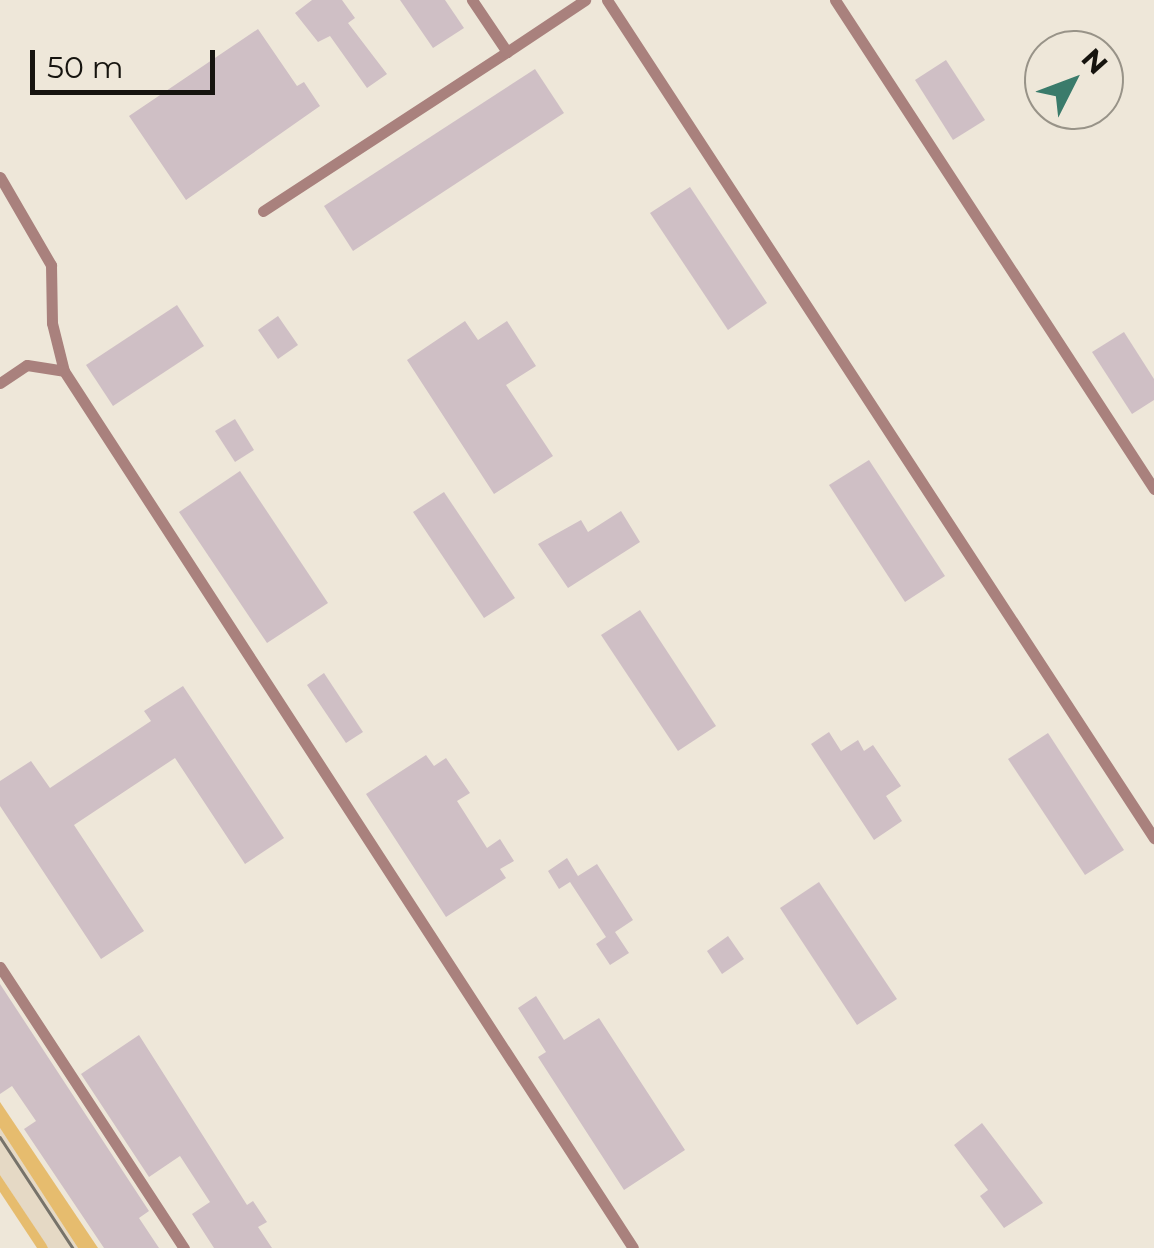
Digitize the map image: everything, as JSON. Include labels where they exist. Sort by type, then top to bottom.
[{"type":"lane","points":[[472,0],[506,52]]},
{"type":"lane","points":[[263,211],[585,0]]},
{"type":"lane","points":[[607,0],[1154,838]]},
{"type":"lane","points":[[835,0],[1154,489]]},
{"type":"lane","points":[[0,177],[51,265],[52,324],[64,371],[633,1248]]},
{"type":"lane","points":[[0,383],[27,366],[64,371]]},
{"type":"lane","points":[[0,967],[184,1248]]},
{"type":"shaded area","points":[[0,1102],[98,1248],[78,1248],[0,1128]]},
{"type":"shaded area","points":[[0,1128],[78,1248],[48,1248],[0,1175]]},
{"type":"shaded area","points":[[0,1175],[48,1248],[37,1248],[0,1192]]},
{"type":"building","points":[[312,0],[342,0],[355,18],[348,23],[387,74],[367,88],[330,36],[318,42],[295,13]]},
{"type":"building","points":[[400,0],[445,0],[464,28],[433,48]]},
{"type":"building","points":[[258,29],[297,86],[304,82],[320,106],[186,200],[129,116]]},
{"type":"building","points":[[946,60],[985,120],[953,140],[915,80]]},
{"type":"building","points":[[535,69],[564,113],[353,251],[324,206]]},
{"type":"building","points":[[690,187],[767,303],[728,330],[650,213]]},
{"type":"building","points":[[177,305],[204,346],[113,406],[86,365]]},
{"type":"building","points":[[278,316],[298,345],[278,359],[258,330]]},
{"type":"building","points":[[465,321],[478,340],[507,321],[536,366],[506,385],[553,456],[494,494],[407,360]]},
{"type":"building","points":[[1124,332],[1154,379],[1154,400],[1132,414],[1092,352]]},
{"type":"building","points":[[235,419],[254,450],[235,462],[215,431]]},
{"type":"building","points":[[869,460],[945,576],[905,602],[829,485]]},
{"type":"building","points":[[240,471],[328,603],[267,643],[179,512]]},
{"type":"building","points":[[444,492],[515,598],[484,618],[413,512]]},
{"type":"building","points":[[621,511],[640,542],[568,588],[538,544],[581,520],[588,532]]},
{"type":"building","points":[[640,610],[716,726],[678,751],[601,635]]},
{"type":"building","points":[[324,673],[363,732],[346,743],[307,685]]},
{"type":"building","points":[[183,686],[284,838],[245,864],[175,758],[74,825],[144,931],[101,959],[0,806],[0,781],[31,761],[50,788],[151,721],[144,711]]},
{"type":"building","points":[[829,732],[841,751],[858,740],[864,751],[873,745],[901,786],[886,796],[902,821],[874,840],[811,744]]},
{"type":"building","points":[[1048,733],[1124,850],[1085,875],[1008,759]]},
{"type":"building","points":[[426,755],[434,766],[446,758],[470,793],[457,801],[487,848],[500,839],[514,861],[500,869],[506,878],[446,917],[366,794]]},
{"type":"building","points":[[567,858],[578,876],[597,864],[633,920],[615,932],[629,953],[610,965],[596,944],[606,937],[570,882],[559,889],[548,871]]},
{"type":"building","points":[[819,882],[897,999],[857,1025],[780,908]]},
{"type":"building","points":[[728,936],[744,959],[722,974],[707,951]]},
{"type":"building","points":[[0,984],[149,1211],[139,1218],[159,1248],[104,1248],[24,1129],[36,1121],[12,1086],[0,1094]]},
{"type":"building","points":[[536,996],[564,1040],[599,1018],[685,1150],[624,1190],[538,1057],[546,1052],[518,1008]]},
{"type":"building","points":[[139,1035],[247,1205],[253,1201],[267,1222],[258,1227],[272,1248],[214,1248],[192,1214],[210,1202],[180,1156],[149,1177],[81,1074]]},
{"type":"building","points":[[982,1123],[1043,1203],[1004,1228],[980,1196],[988,1190],[954,1145]]},
{"type":"tram line","points":[[0,1137],[73,1248]]}]
